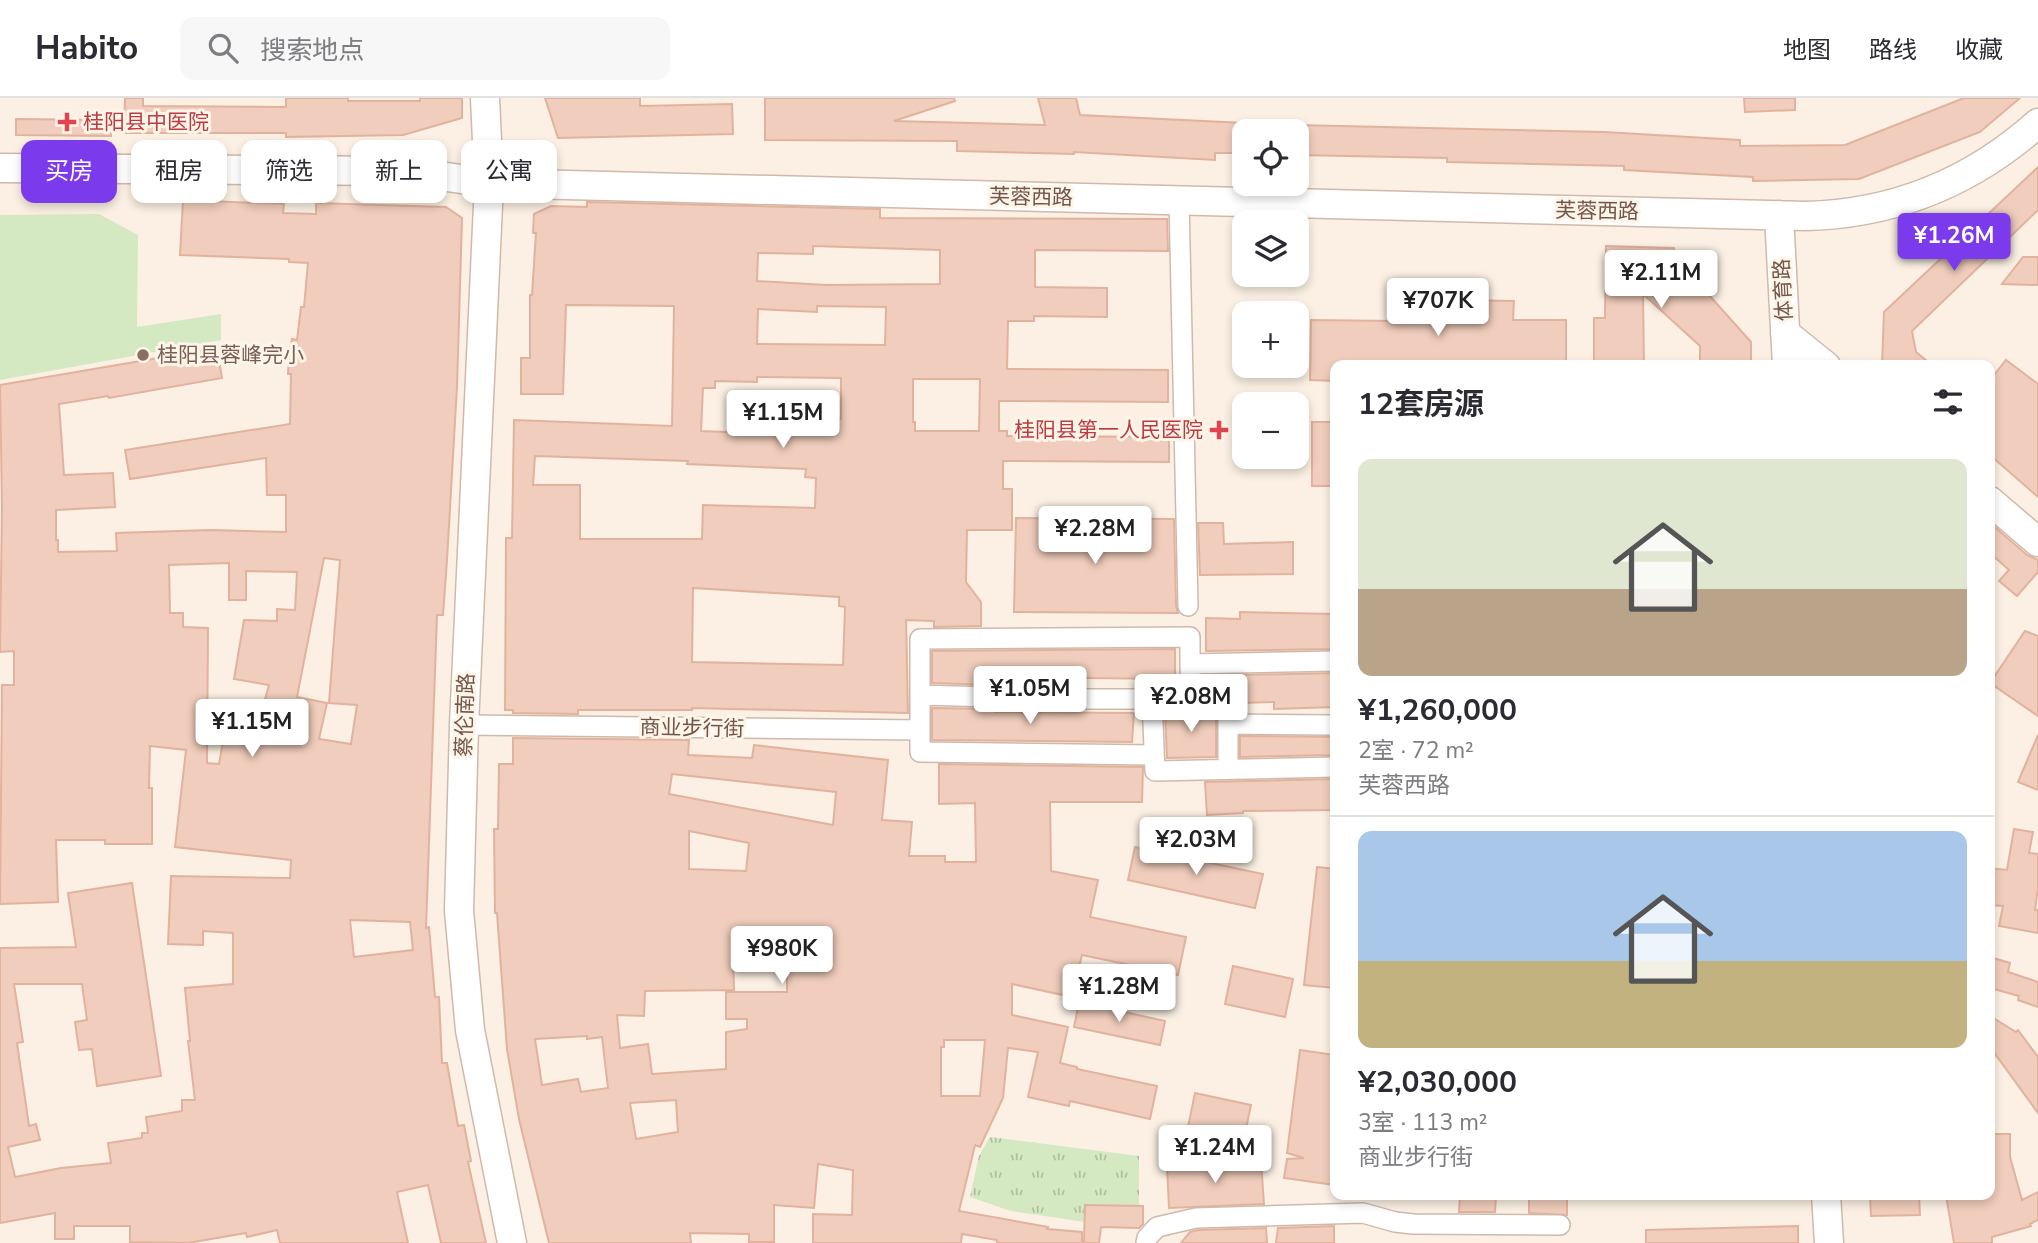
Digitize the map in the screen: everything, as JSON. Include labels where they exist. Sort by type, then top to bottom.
[{"type":"street","name":"蔡伦南路","points":[[485,98],[487,140]]},
{"type":"street","name":"芙蓉西路","points":[[557,185],[1830,215],[1856,212],[1918,197],[1979,168],[2038,123]]},
{"type":"street","name":"芙蓉西路","points":[[0,168],[405,171],[461,179]]},
{"type":"street","points":[[1179,200],[1188,606]]},
{"type":"street","name":"蔡伦南路","points":[[488,203],[464,725],[459,911],[470,1030],[512,1243]]},
{"type":"street","name":"体育路","points":[[1779,215],[1787,360]]},
{"type":"street","points":[[1786,333],[1819,360]]},
{"type":"street","points":[[1995,505],[2038,542]]},
{"type":"street","points":[[1154,755],[920,752],[920,639],[1190,637],[1191,699]]},
{"type":"street","points":[[1190,664],[1330,661]]},
{"type":"street","points":[[920,695],[1057,699],[1228,699],[1228,769]]},
{"type":"street","points":[[1152,699],[1154,772],[1330,767]]},
{"type":"street","points":[[1228,724],[1330,725]]},
{"type":"street","name":"商业步行街","points":[[464,725],[920,730]]},
{"type":"street","points":[[1826,1200],[1829,1243]]},
{"type":"street","points":[[1146,1243],[1157,1227],[1196,1218],[1363,1213],[1413,1224],[1560,1225]]},
{"type":"green space","points":[[99,214],[138,235],[137,327],[221,314],[221,340],[0,380],[0,215]]},
{"type":"green space","points":[[990,1137],[1139,1156],[1139,1206],[1086,1205],[1085,1222],[1011,1211],[970,1197],[979,1156]]},
{"type":"building","points":[[125,98],[143,98],[143,106],[286,107],[286,98],[420,101],[420,98],[462,98],[462,118],[403,135],[286,137],[286,133],[124,133]]},
{"type":"building","points":[[545,98],[640,98],[640,106],[732,104],[733,134],[558,138]]},
{"type":"building","points":[[765,98],[954,98],[955,101],[894,121],[1045,125],[1038,98],[1076,98],[1080,115],[1232,122],[1232,153],[1215,153],[1215,160],[1074,152],[957,151],[957,141],[765,140]]},
{"type":"building","points":[[1744,98],[1795,98],[1795,110],[1745,112]]},
{"type":"building","points":[[1964,98],[2020,98],[1980,132],[1859,179],[1753,181],[1753,177],[1624,170],[1624,166],[1309,155],[1309,125],[1604,132],[1740,140],[1740,146],[1845,145]]},
{"type":"building","points":[[16,119],[111,120],[111,136],[16,135]]},
{"type":"building","points":[[2038,167],[2038,210],[1912,331],[1916,352],[1926,360],[1882,360],[1884,312]]},
{"type":"building","points":[[587,202],[880,209],[880,218],[1167,219],[1168,251],[1035,250],[1035,287],[1107,288],[1107,317],[1034,316],[1034,321],[1008,321],[1007,369],[1168,370],[1168,402],[999,401],[999,431],[1007,431],[1007,436],[1169,437],[1169,462],[1003,461],[1003,489],[1012,489],[1012,530],[967,530],[966,582],[981,602],[981,626],[934,627],[934,621],[906,620],[908,713],[692,708],[578,710],[578,714],[513,713],[513,710],[505,710],[506,538],[512,538],[514,420],[672,426],[674,306],[566,305],[563,394],[521,394],[521,358],[530,358],[530,295],[536,233],[533,233],[534,214],[551,206],[587,207]],"holes":[[[813,246],[940,250],[940,284],[826,285],[757,281],[758,253],[813,254]],[[817,306],[886,307],[885,345],[757,344],[758,309],[817,312]],[[757,377],[841,378],[841,419],[802,418],[802,435],[701,431],[703,388],[715,388],[715,381],[757,382]],[[913,379],[980,379],[979,431],[915,431]],[[535,456],[688,461],[687,464],[806,469],[805,477],[816,478],[815,508],[703,505],[702,539],[580,539],[580,485],[533,485]],[[693,588],[839,597],[839,606],[845,607],[843,665],[692,662]]]},
{"type":"building","points":[[183,203],[284,204],[283,213],[316,214],[316,203],[446,207],[462,218],[457,387],[447,560],[443,615],[437,615],[426,928],[429,927],[435,997],[439,997],[442,1063],[447,1063],[458,1126],[464,1125],[471,1161],[468,1162],[486,1243],[441,1243],[428,1185],[397,1192],[408,1243],[280,1243],[277,1230],[247,1237],[246,1233],[188,1243],[130,1242],[130,1226],[74,1226],[74,1239],[55,1239],[55,1213],[0,1223],[0,948],[76,947],[68,893],[132,883],[161,1076],[97,1086],[92,1049],[79,1050],[75,1022],[87,1020],[82,984],[14,984],[23,1042],[17,1043],[29,1126],[36,1124],[40,1140],[8,1147],[15,1177],[61,1168],[111,1163],[108,1143],[142,1138],[142,1133],[148,1133],[146,1117],[182,1111],[182,1100],[195,1100],[185,988],[233,984],[233,933],[203,931],[203,945],[168,944],[171,876],[290,878],[291,860],[175,847],[186,750],[150,746],[152,844],[56,840],[58,902],[0,904],[2,685],[14,685],[14,651],[0,652],[0,385],[217,348],[222,378],[59,404],[64,475],[113,473],[115,507],[56,510],[58,552],[117,551],[116,533],[211,530],[286,532],[286,495],[267,495],[266,458],[130,479],[125,450],[290,424],[289,356],[292,339],[297,340],[301,307],[304,307],[308,263],[289,262],[289,259],[180,255]],"holes":[[[324,558],[340,560],[329,703],[357,705],[351,744],[319,739],[327,703],[297,697]],[[229,563],[229,600],[246,600],[246,571],[297,572],[295,610],[277,609],[277,621],[244,620],[234,679],[269,685],[258,724],[227,719],[219,764],[207,763],[208,628],[183,627],[183,613],[170,613],[169,565]],[[350,920],[410,922],[413,950],[354,957]]]},
{"type":"building","points":[[1606,246],[1674,248],[1674,256],[1751,342],[1751,360],[1700,360],[1700,346],[1643,294],[1644,360],[1594,360],[1594,318],[1605,318]]},
{"type":"building","points":[[2023,257],[2038,257],[2038,285],[2002,284]]},
{"type":"building","points":[[1395,299],[1514,301],[1513,320],[1566,320],[1566,360],[1330,360],[1330,381],[1310,380],[1311,320],[1395,321]]},
{"type":"building","points":[[2006,360],[2038,384],[2038,497],[1995,459],[1995,374]]},
{"type":"building","points":[[1312,422],[1330,422],[1330,486],[1312,486]]},
{"type":"building","points":[[1016,518],[1174,519],[1178,613],[1014,612]]},
{"type":"building","points":[[1198,523],[1223,523],[1224,544],[1293,542],[1293,574],[1200,575]]},
{"type":"building","points":[[1995,527],[2027,555],[2038,560],[2038,572],[2017,596],[1999,581],[2009,570],[1995,557]]},
{"type":"building","points":[[1240,612],[1330,614],[1330,649],[1206,651],[1206,618],[1240,619]]},
{"type":"building","points":[[2025,631],[2038,636],[2038,716],[1995,686],[1995,676]]},
{"type":"building","points":[[1175,649],[1175,679],[996,677],[996,685],[932,683],[932,651]]},
{"type":"building","points":[[1330,673],[1330,707],[1274,709],[1274,702],[1241,703],[1241,675]]},
{"type":"building","points":[[932,708],[995,709],[995,712],[1134,713],[1132,742],[932,740]]},
{"type":"building","points":[[1165,711],[1216,711],[1216,757],[1167,758]]},
{"type":"building","points":[[2038,735],[2038,790],[2018,782]]},
{"type":"building","points":[[1240,736],[1330,737],[1330,755],[1240,757]]},
{"type":"building","points":[[513,738],[689,740],[688,755],[752,758],[754,745],[888,760],[882,820],[912,822],[909,856],[945,856],[945,862],[976,862],[975,803],[939,804],[939,764],[1143,767],[1142,802],[1050,802],[1051,871],[1098,880],[1090,917],[1186,937],[1178,975],[1082,955],[1072,997],[1012,984],[1012,1015],[1068,1027],[1060,1063],[1157,1086],[1150,1119],[1070,1101],[1069,1106],[1028,1097],[1038,1052],[1008,1048],[1003,1098],[980,1147],[975,1145],[959,1211],[1048,1227],[1047,1229],[1082,1232],[1082,1243],[997,1243],[997,1240],[962,1234],[961,1243],[813,1243],[813,1214],[852,1215],[853,1170],[818,1164],[814,1208],[774,1205],[774,1242],[749,1242],[749,1234],[690,1233],[691,1243],[549,1243],[519,1119],[507,1049],[495,913],[494,829],[498,829],[499,764],[513,764]],"holes":[[[672,774],[836,792],[833,825],[669,794]],[[689,831],[749,843],[746,871],[689,869]],[[733,957],[787,960],[787,992],[726,992],[726,1019],[747,1019],[747,1029],[726,1032],[726,1069],[652,1074],[648,1044],[620,1048],[617,1015],[644,1016],[645,991],[734,990]],[[602,1037],[608,1088],[581,1092],[578,1079],[542,1085],[535,1039]],[[944,1040],[985,1040],[980,1096],[941,1096],[941,1047],[944,1047]],[[676,1100],[678,1132],[636,1139],[630,1103]]]},
{"type":"building","points":[[1330,779],[1330,810],[1243,811],[1207,815],[1205,782]]},
{"type":"building","points":[[2014,829],[2033,832],[2029,853],[2038,854],[2035,910],[2038,910],[2038,933],[1999,926],[2003,906],[1995,905],[1995,869],[2007,870]]},
{"type":"building","points":[[1135,847],[1263,874],[1255,908],[1128,880]]},
{"type":"building","points":[[1317,867],[1330,868],[1330,988],[1304,985]]},
{"type":"building","points":[[1995,958],[2010,963],[2008,972],[2038,982],[2038,1007],[2018,1000],[2019,996],[1995,989]]},
{"type":"building","points":[[1233,966],[1293,979],[1285,1017],[1225,1004]]},
{"type":"building","points":[[1079,1002],[1165,1021],[1160,1045],[1074,1027]]},
{"type":"building","points":[[1995,1019],[2016,1032],[2018,1030],[2038,1057],[2038,1113],[1995,1054]]},
{"type":"building","points":[[1300,1050],[1330,1054],[1330,1184],[1284,1178],[1287,1159],[1304,1158],[1287,1153]]},
{"type":"building","points":[[1195,1093],[1251,1105],[1243,1143],[1187,1132]]},
{"type":"building","points":[[1995,1134],[2010,1134],[2010,1157],[2022,1200],[2038,1192],[2038,1220],[2030,1224],[2031,1226],[1992,1237],[1992,1243],[1954,1243],[1947,1200],[1995,1200]]},
{"type":"building","points":[[1261,1161],[1264,1204],[1169,1208],[1167,1166]]},
{"type":"building","points":[[1460,1200],[1496,1200],[1495,1212],[1459,1212]]},
{"type":"building","points":[[1529,1200],[1567,1200],[1567,1215],[1529,1213]]},
{"type":"building","points":[[1870,1200],[1919,1200],[1920,1215],[1871,1216]]},
{"type":"building","points":[[1085,1205],[1143,1206],[1143,1224],[1139,1228],[1101,1227],[1099,1243],[1084,1243]]},
{"type":"building","points":[[1334,1226],[1334,1243],[1276,1243],[1278,1228]]},
{"type":"building","points":[[1798,1226],[1798,1243],[1646,1243],[1646,1230]]},
{"type":"building","points":[[1266,1228],[1267,1243],[1181,1243],[1190,1232],[1198,1230]]},
{"type":"place","name":"桂阳县中医院","points":[[67,122]]},
{"type":"place","name":"桂阳县蓉峰完小","points":[[143,355]]},
{"type":"place","name":"桂阳县第一人民医院","points":[[1219,430]]}]
